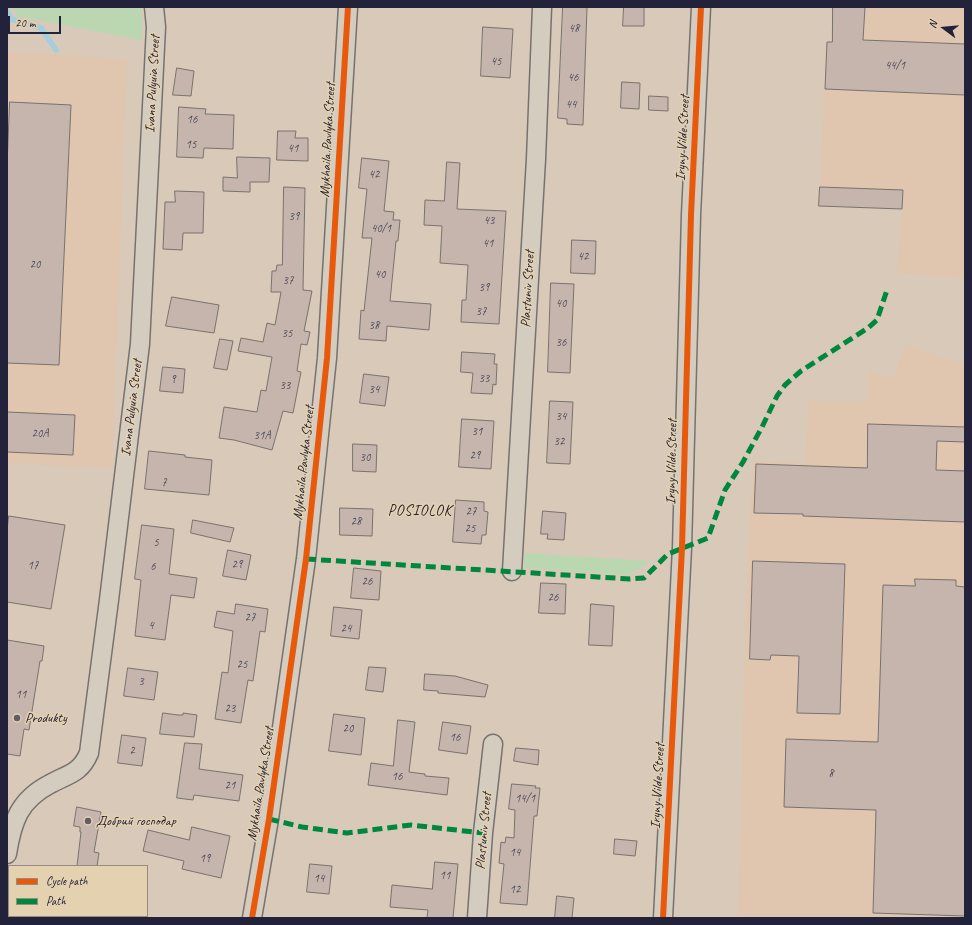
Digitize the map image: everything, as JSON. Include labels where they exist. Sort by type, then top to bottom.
[{"type":"street","name":"Ivana Pulyuia Street","points":[[7,854],[10,833],[21,808],[30,797],[49,784],[79,769],[89,753],[140,344],[156,27],[154,7]]},
{"type":"street","name":"Mykhaila Pavlyka Street","points":[[252,918],[269,819],[306,558],[327,358],[348,7]]},
{"type":"street","name":"Plastuniv Street","points":[[512,571],[536,159],[542,7]]},
{"type":"street","name":"Iryny Vilde Street","points":[[663,918],[682,548],[691,222],[701,7]]},
{"type":"street","name":"Plastuniv Street","points":[[477,918],[483,833],[493,744]]},
{"type":"shaded area","points":[[833,7],[965,7],[965,278],[897,273],[902,209],[819,206],[827,42],[832,41]]},
{"type":"shaded area","points":[[7,51],[127,60],[112,468],[7,463]]},
{"type":"shaded area","points":[[905,345],[965,365],[965,918],[738,918],[748,544],[754,462],[805,463],[809,401],[868,402],[868,371],[894,379]]},
{"type":"green space","points":[[13,7],[142,7],[142,40],[17,16]]},
{"type":"green space","points":[[525,553],[651,561],[629,575],[524,568]]},
{"type":"building","points":[[563,7],[587,7],[583,125],[567,124],[567,119],[558,118]]},
{"type":"building","points":[[624,7],[644,7],[644,26],[623,26]]},
{"type":"building","points":[[833,7],[865,7],[863,40],[965,44],[965,95],[825,89],[827,42],[832,42]]},
{"type":"building","points":[[483,27],[513,29],[510,78],[481,76]]},
{"type":"building","points":[[177,68],[194,71],[191,96],[173,95]]},
{"type":"building","points":[[622,82],[640,83],[639,109],[621,108]]},
{"type":"building","points":[[649,96],[668,97],[668,111],[649,110]]},
{"type":"building","points":[[10,102],[71,105],[59,365],[7,363],[7,167]]},
{"type":"building","points":[[179,107],[206,109],[205,114],[234,115],[233,149],[204,148],[203,158],[177,157]]},
{"type":"building","points":[[278,131],[296,131],[295,138],[308,138],[308,161],[277,160]]},
{"type":"building","points":[[237,157],[270,158],[269,182],[250,182],[250,192],[223,191],[223,177],[237,178]]},
{"type":"building","points":[[362,158],[389,161],[384,211],[394,212],[393,220],[400,220],[398,241],[396,241],[390,301],[431,304],[429,330],[387,326],[386,341],[359,339],[361,310],[364,311],[372,238],[362,238],[367,189],[359,188]]},
{"type":"building","points":[[447,162],[460,163],[457,209],[506,211],[499,324],[461,322],[462,300],[466,300],[468,265],[440,263],[442,226],[424,225],[425,200],[444,201]]},
{"type":"building","points":[[284,187],[305,188],[303,290],[312,291],[304,331],[310,332],[307,345],[301,344],[297,371],[301,372],[293,413],[283,411],[272,450],[234,440],[219,438],[224,407],[257,412],[261,390],[266,391],[272,357],[238,351],[241,338],[263,342],[267,323],[275,325],[281,292],[271,292],[272,271],[276,271],[277,265],[282,265]]},
{"type":"building","points":[[820,187],[903,190],[902,209],[819,206]]},
{"type":"building","points":[[175,191],[204,192],[203,233],[183,233],[182,250],[163,249],[165,202],[175,202]]},
{"type":"building","points":[[572,240],[596,241],[595,274],[571,273]]},
{"type":"building","points":[[551,283],[574,284],[570,373],[548,372]]},
{"type":"building","points":[[172,297],[219,305],[214,333],[166,326]]},
{"type":"building","points":[[220,339],[233,341],[227,370],[214,368]]},
{"type":"building","points":[[462,352],[495,354],[494,364],[497,364],[496,385],[493,384],[492,394],[471,393],[473,373],[461,372]]},
{"type":"building","points":[[163,367],[185,369],[183,393],[160,391]]},
{"type":"building","points":[[364,374],[389,377],[385,406],[360,403]]},
{"type":"building","points":[[550,401],[573,402],[570,464],[547,463]]},
{"type":"building","points":[[7,412],[75,415],[73,455],[7,452]]},
{"type":"building","points":[[462,419],[494,421],[491,469],[459,467]]},
{"type":"building","points":[[868,424],[965,427],[965,442],[937,441],[936,470],[965,471],[965,522],[754,513],[756,464],[867,468]]},
{"type":"building","points":[[353,444],[377,445],[376,472],[353,471]]},
{"type":"building","points":[[149,451],[212,460],[209,495],[145,489]]},
{"type":"building","points":[[456,500],[484,502],[484,511],[488,512],[486,535],[482,535],[481,544],[453,542]]},
{"type":"building","points":[[340,508],[373,509],[372,536],[340,535]]},
{"type":"building","points":[[543,511],[566,513],[564,540],[547,539],[548,534],[541,534]]},
{"type":"building","points":[[9,516],[65,525],[51,609],[7,602],[7,531]]},
{"type":"building","points":[[193,520],[234,528],[230,542],[191,533]]},
{"type":"building","points":[[142,525],[174,529],[169,574],[197,578],[194,598],[171,595],[165,640],[135,636],[141,580],[135,579]]},
{"type":"building","points":[[228,550],[251,555],[246,580],[223,576]]},
{"type":"building","points":[[753,561],[845,564],[840,714],[797,713],[799,656],[771,655],[770,660],[750,659]]},
{"type":"building","points":[[354,568],[381,571],[379,600],[351,598]]},
{"type":"building","points":[[915,579],[956,580],[956,586],[965,587],[965,916],[873,913],[876,810],[784,807],[786,739],[878,742],[883,585],[915,586]]},
{"type":"building","points":[[541,583],[566,584],[565,614],[539,613]]},
{"type":"building","points":[[236,604],[268,609],[265,632],[260,631],[253,681],[248,680],[241,723],[215,719],[222,672],[228,673],[233,631],[214,627],[217,611],[234,614]]},
{"type":"building","points":[[591,604],[614,606],[612,646],[589,645]]},
{"type":"building","points":[[334,607],[362,610],[359,639],[331,636]]},
{"type":"building","points":[[7,640],[44,646],[42,661],[40,661],[29,730],[24,729],[20,756],[7,754]]},
{"type":"building","points":[[369,667],[386,668],[383,692],[366,690]]},
{"type":"building","points":[[128,668],[158,672],[154,700],[124,696]]},
{"type":"building","points":[[425,674],[455,676],[488,685],[485,697],[438,693],[438,691],[424,690]]},
{"type":"building","points":[[163,713],[197,715],[194,737],[160,734]]},
{"type":"building","points":[[334,714],[365,718],[361,755],[329,751]]},
{"type":"building","points":[[398,720],[415,722],[409,772],[425,774],[425,776],[449,778],[447,795],[368,785],[371,763],[393,766]]},
{"type":"building","points":[[443,722],[471,726],[467,754],[439,750]]},
{"type":"building","points":[[122,735],[146,738],[142,766],[118,763]]},
{"type":"building","points":[[185,743],[202,744],[199,769],[243,775],[239,801],[194,795],[193,800],[177,798]]},
{"type":"building","points":[[516,748],[539,750],[538,765],[514,761]]},
{"type":"building","points":[[512,784],[536,786],[535,788],[540,788],[537,816],[534,816],[527,905],[500,903],[504,864],[499,863],[501,842],[505,843],[506,837],[514,838],[515,810],[509,809]]},
{"type":"building","points":[[77,807],[101,812],[94,852],[99,853],[97,865],[77,865],[81,832],[80,827],[74,826]]},
{"type":"building","points":[[192,827],[230,836],[221,878],[182,869],[184,861],[143,851],[148,830],[189,840]]},
{"type":"building","points":[[615,839],[637,841],[635,856],[614,854]]},
{"type":"building","points":[[435,862],[458,864],[453,918],[427,918],[428,910],[390,907],[392,885],[432,889]]},
{"type":"building","points":[[310,864],[332,866],[329,894],[307,892]]},
{"type":"building","points":[[557,896],[574,898],[572,918],[555,918]]},
{"type":"waterway","points":[[7,10],[11,19],[41,28],[56,50]]},
{"type":"marked path","points":[[306,559],[630,579],[644,578],[668,554],[708,538],[725,490],[743,462],[777,396],[785,385],[801,371],[868,328],[877,320],[887,290]]},
{"type":"marked path","points":[[269,819],[302,827],[347,833],[411,825],[483,833]]},
{"type":"cycle path","points":[[252,918],[269,819],[306,559],[327,358],[348,7]]},
{"type":"cycle path","points":[[663,918],[682,548],[691,215],[701,7]]},
{"type":"place","name":"Produkty","points":[[17,718]]},
{"type":"place","name":"Добрий господар","points":[[88,821]]},
{"type":"district","name":"POSIOLOK","points":[[420,511]]}]
